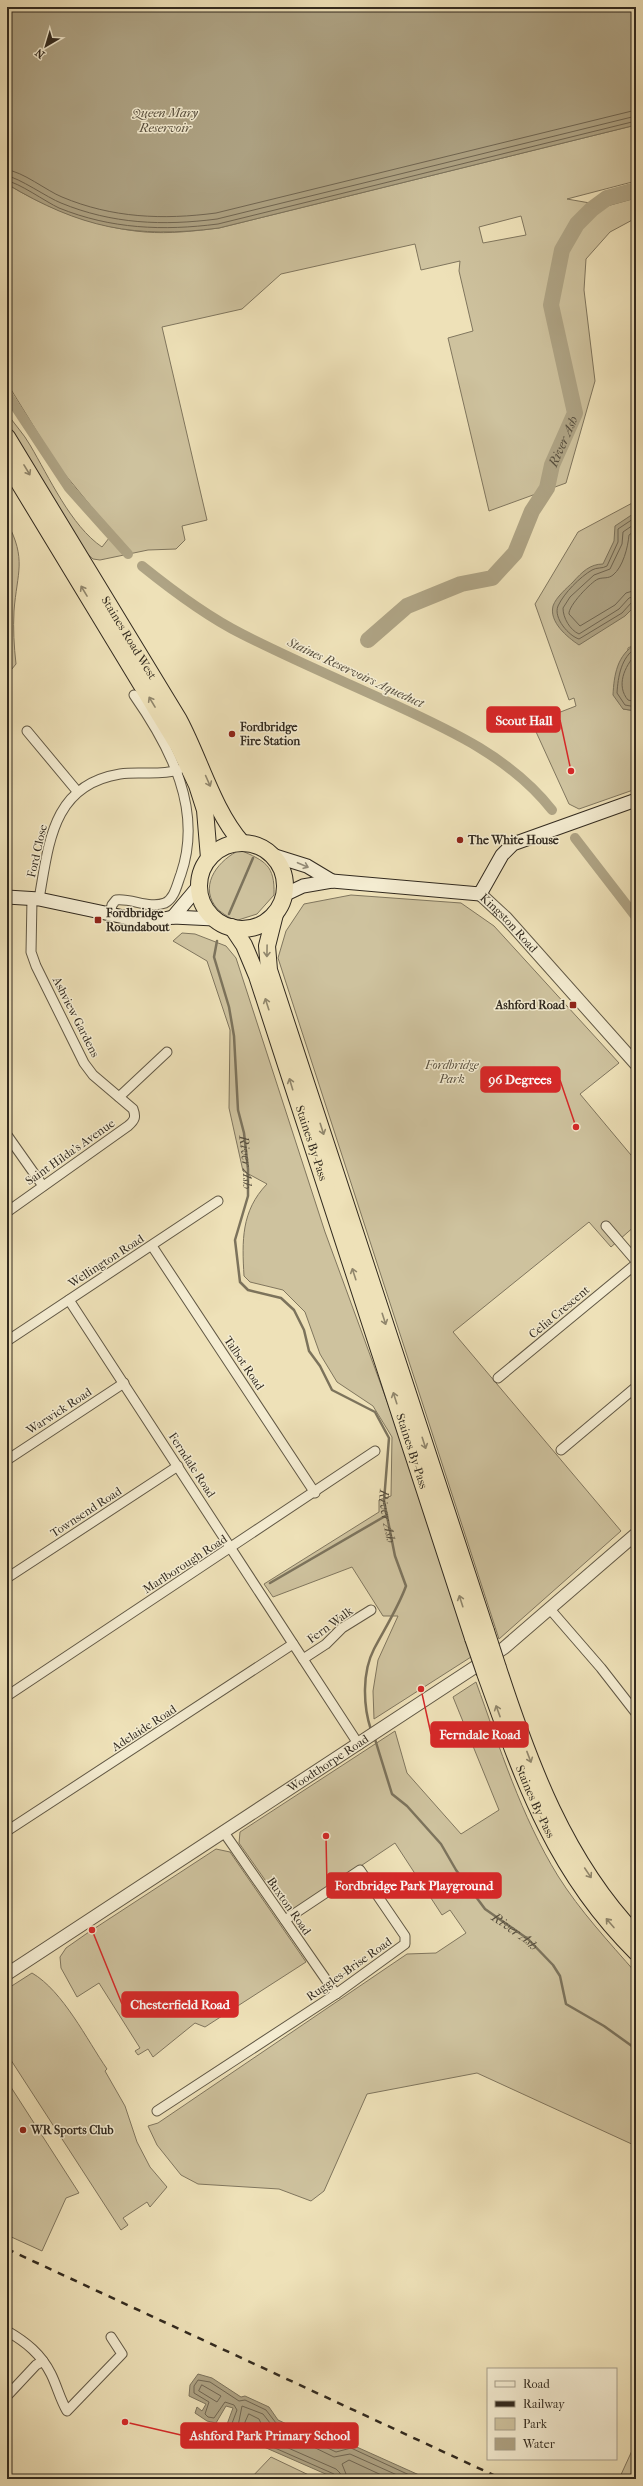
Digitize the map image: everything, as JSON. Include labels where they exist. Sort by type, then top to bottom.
[{"type":"highway","name":"Staines Road West","points":[[7,437],[176,716],[192,745],[227,826],[242,843]]},
{"type":"highway","name":"Staines Road West","points":[[7,463],[178,745],[197,786],[205,810],[209,858]]},
{"type":"highway","points":[[242,843],[260,847],[272,855],[282,870],[285,881],[284,895],[275,914],[265,922],[250,928],[232,927],[214,919],[205,907],[199,886],[200,876],[209,858],[225,846],[242,843]]},
{"type":"highway","name":"Staines By-Pass","points":[[275,914],[267,946],[269,970],[480,1635]]},
{"type":"highway","name":"Staines By-Pass","points":[[232,927],[247,950],[258,976],[492,1670],[531,1799],[555,1846],[600,1912],[636,1952]]},
{"type":"highway","name":"Staines By-Pass","points":[[492,1670],[559,1825],[588,1873],[636,1935]]},
{"type":"main road","points":[[480,894],[502,855],[513,844],[636,800]]},
{"type":"main road","name":"Kingston Road","points":[[272,855],[307,866],[332,881]]},
{"type":"main road","name":"Kingston Road","points":[[284,895],[304,886],[332,881],[480,894]]},
{"type":"main road","points":[[173,917],[199,886]]},
{"type":"main road","points":[[7,897],[36,898],[138,920],[155,921],[173,917],[214,919]]},
{"type":"street","points":[[110,914],[112,904],[116,900],[156,905],[166,902],[174,895],[188,853],[188,811],[178,770],[156,729],[134,696]]},
{"type":"street","points":[[27,731],[77,791]]},
{"type":"street","name":"Ford Close","points":[[36,898],[49,841],[59,814],[77,791],[97,781],[121,774],[164,774],[178,770]]},
{"type":"street","name":"Kingston Road","points":[[480,894],[506,918],[636,1064]]},
{"type":"street","name":"Ashview Gardens","points":[[36,898],[31,952],[36,966],[84,1063],[93,1075],[133,1108],[136,1115],[134,1121],[128,1126]]},
{"type":"street","points":[[119,1097],[167,1052]]},
{"type":"street","name":"Saint Hilda's Avenue","points":[[7,1212],[128,1126]]},
{"type":"street","points":[[7,1135],[43,1186]]},
{"type":"street","name":"Wellington Road","points":[[7,1341],[218,1201]]},
{"type":"street","points":[[606,1226],[636,1261]]},
{"type":"street","name":"Talbot Road","points":[[152,1246],[315,1493]]},
{"type":"street","name":"Celia Crescent","points":[[498,1378],[636,1264]]},
{"type":"street","name":"Ferndale Road","points":[[69,1300],[303,1659],[368,1739]]},
{"type":"street","name":"Warwick Road","points":[[7,1460],[124,1383]]},
{"type":"street","points":[[561,1450],[636,1387]]},
{"type":"street","name":"Marlborough Road","points":[[7,1696],[315,1493],[375,1451]]},
{"type":"street","name":"Townsend Road","points":[[7,1578],[178,1466]]},
{"type":"street","name":"Woodthorpe Road","points":[[7,1974],[223,1831],[368,1739],[504,1648],[636,1534]]},
{"type":"street","points":[[549,1608],[601,1668],[636,1713]]},
{"type":"street","name":"Fern Walk","points":[[303,1659],[326,1644],[342,1628],[372,1610]]},
{"type":"street","name":"Adelaide Road","points":[[7,1831],[293,1644]]},
{"type":"street","name":"Buxton Road","points":[[223,1831],[336,1994]]},
{"type":"street","name":"Ruggles-Brise Road","points":[[157,2111],[336,1994],[405,1944],[405,1936],[360,1870],[285,1920]]},
{"type":"street","points":[[7,2331],[25,2342],[43,2361],[52,2375],[67,2411],[122,2354],[111,2337]]},
{"type":"street","points":[[7,2396],[36,2365],[43,2361]]},
{"type":"green space","points":[[636,125],[636,181],[567,199],[607,206],[636,198],[636,218],[610,232],[586,259],[584,290],[595,381],[566,483],[489,511],[448,338],[473,331],[459,271],[460,261],[421,270],[415,244],[281,274],[242,309],[162,327],[207,520],[182,526],[185,540],[176,549],[148,550],[100,560],[93,559],[83,550],[7,426],[7,413],[28,441],[53,486],[80,527],[102,547],[113,533],[58,466],[7,383],[7,184],[39,201],[73,216],[91,222],[127,230],[164,233],[219,228]],"holes":[[[521,216],[526,235],[483,243],[479,227]]]},
{"type":"green space","points":[[636,501],[636,644],[628,648],[623,709],[636,711],[636,789],[579,809],[569,804],[532,723],[576,706],[574,698],[569,700],[535,604],[578,532]]},
{"type":"green space","points":[[7,522],[17,546],[19,566],[14,618],[16,664],[7,675]]},
{"type":"green space","points":[[240,850],[256,857],[267,865],[273,877],[274,895],[257,914],[235,921],[215,906],[209,889],[214,873],[219,866],[225,859]]},
{"type":"green space","name":"Fordbridge Park","points":[[351,895],[461,903],[494,926],[619,1063],[580,1094],[636,1161],[636,1225],[611,1247],[589,1222],[453,1332],[621,1531],[499,1639],[278,958],[286,931],[304,904]]},
{"type":"green space","points":[[182,933],[195,934],[226,946],[236,958],[325,1232],[399,1434],[471,1657],[374,1719],[373,1691],[378,1660],[398,1616],[383,1616],[352,1567],[273,1597],[264,1584],[379,1512],[379,1500],[391,1496],[392,1437],[373,1406],[337,1382],[320,1354],[305,1312],[283,1290],[250,1282],[244,1276],[243,1251],[245,1227],[252,1205],[258,1194],[267,1184],[243,1171],[229,1108],[230,1030],[207,961],[173,941]]},
{"type":"green space","points":[[476,1682],[522,1806],[545,1853],[558,1876],[576,1902],[636,1973],[636,2146],[477,2073],[367,2094],[324,2191],[311,2201],[279,2189],[198,2184],[181,2175],[157,2145],[148,2126],[158,2123],[407,1954],[436,1953],[466,1933],[450,1910],[442,1915],[395,1843],[289,1914],[239,1843],[240,1832],[395,1731],[407,1773],[461,1834],[499,1810],[453,1697]]},
{"type":"green space","points":[[216,1849],[230,1852],[306,1962],[205,2027],[195,2023],[153,2057],[148,2049],[138,2055],[135,2051],[140,2048],[99,1983],[77,1997],[61,1968],[60,1957],[66,1948],[86,1934]]},
{"type":"green space","points":[[32,1973],[43,1981],[64,2004],[107,2069],[105,2071],[125,2106],[137,2142],[150,2167],[167,2187],[150,2207],[147,2202],[123,2218],[128,2225],[121,2230],[7,2054],[7,1989]]},
{"type":"green space","name":"WR Sports Club","points":[[7,2081],[79,2193],[66,2198],[42,2251],[7,2235]]},
{"type":"green space","points":[[636,2442],[636,2479],[619,2479]]},
{"type":"green space","points":[[271,2457],[315,2478],[318,2479],[250,2479]]},
{"type":"water","name":"Queen Mary Reservoir","points":[[7,7],[636,7],[636,125],[219,228],[161,232],[134,231],[109,227],[59,211],[7,184]]},
{"type":"water","points":[[636,512],[636,605],[625,616],[579,645],[569,638],[556,623],[552,612],[554,603],[583,572],[594,565],[603,564],[614,541],[615,526]]},
{"type":"water","points":[[636,644],[636,711],[623,709],[613,695],[614,680],[618,666],[625,654]]},
{"type":"water","points":[[198,2374],[212,2378],[241,2397],[245,2396],[269,2407],[278,2420],[338,2448],[350,2444],[428,2479],[337,2479],[232,2433],[226,2427],[233,2408],[226,2406],[216,2423],[207,2421],[195,2413],[197,2407],[202,2411],[206,2404],[189,2396],[190,2385]]},
{"type":"waterway","name":"River Ash","points":[[368,640],[407,606],[461,584],[492,578],[515,553],[532,511],[547,488],[552,465],[575,413],[551,305],[562,250],[577,224],[592,209],[607,198],[636,190]]},
{"type":"waterway","name":"Staines Reservoirs Aqueduct","points":[[7,394],[69,488],[128,554]]},
{"type":"waterway","name":"Staines Reservoirs Aqueduct","points":[[142,566],[190,603],[229,627],[279,652],[437,725],[479,748],[518,775],[552,810]]},
{"type":"waterway","name":"Staines Reservoirs Aqueduct","points":[[575,838],[636,917]]},
{"type":"waterway","name":"River Ash","points":[[229,914],[253,858]]},
{"type":"waterway","name":"River Ash","points":[[217,941],[214,957],[229,1007],[234,1036],[238,1110],[244,1133],[248,1169],[248,1196],[235,1240],[240,1282],[248,1290],[281,1298],[294,1310],[304,1330],[309,1351],[320,1366],[332,1390],[375,1412],[389,1438],[384,1501],[395,1556],[406,1586],[374,1649],[367,1668],[365,1700],[371,1730]]},
{"type":"waterway","points":[[270,1583],[387,1515]]},
{"type":"waterway","name":"River Ash","points":[[374,1736],[392,1794],[407,1806],[441,1844],[456,1870],[485,1909],[528,1939],[553,1965],[560,1976],[566,2004],[604,2026],[636,2049]]},
{"type":"railway","points":[[7,2249],[502,2479]]},
{"type":"place","name":"Fordbridge Fire Station","points":[[232,734]]},
{"type":"place","name":"Scout Hall","points":[[571,771]]},
{"type":"place","name":"The White House","points":[[460,840]]},
{"type":"place","name":"Fordbridge Roundabout","points":[[98,920]]},
{"type":"place","name":"Ashford Road","points":[[573,1005]]},
{"type":"place","name":"96 Degrees","points":[[576,1127]]},
{"type":"place","name":"Ferndale Road","points":[[421,1689]]},
{"type":"place","name":"Fordbridge Park Playground","points":[[326,1836]]},
{"type":"place","name":"Chesterfield Road","points":[[92,1930]]},
{"type":"place","name":"WR Sports Club","points":[[23,2130]]},
{"type":"place","name":"Ashford Park Primary School","points":[[125,2422]]}]
